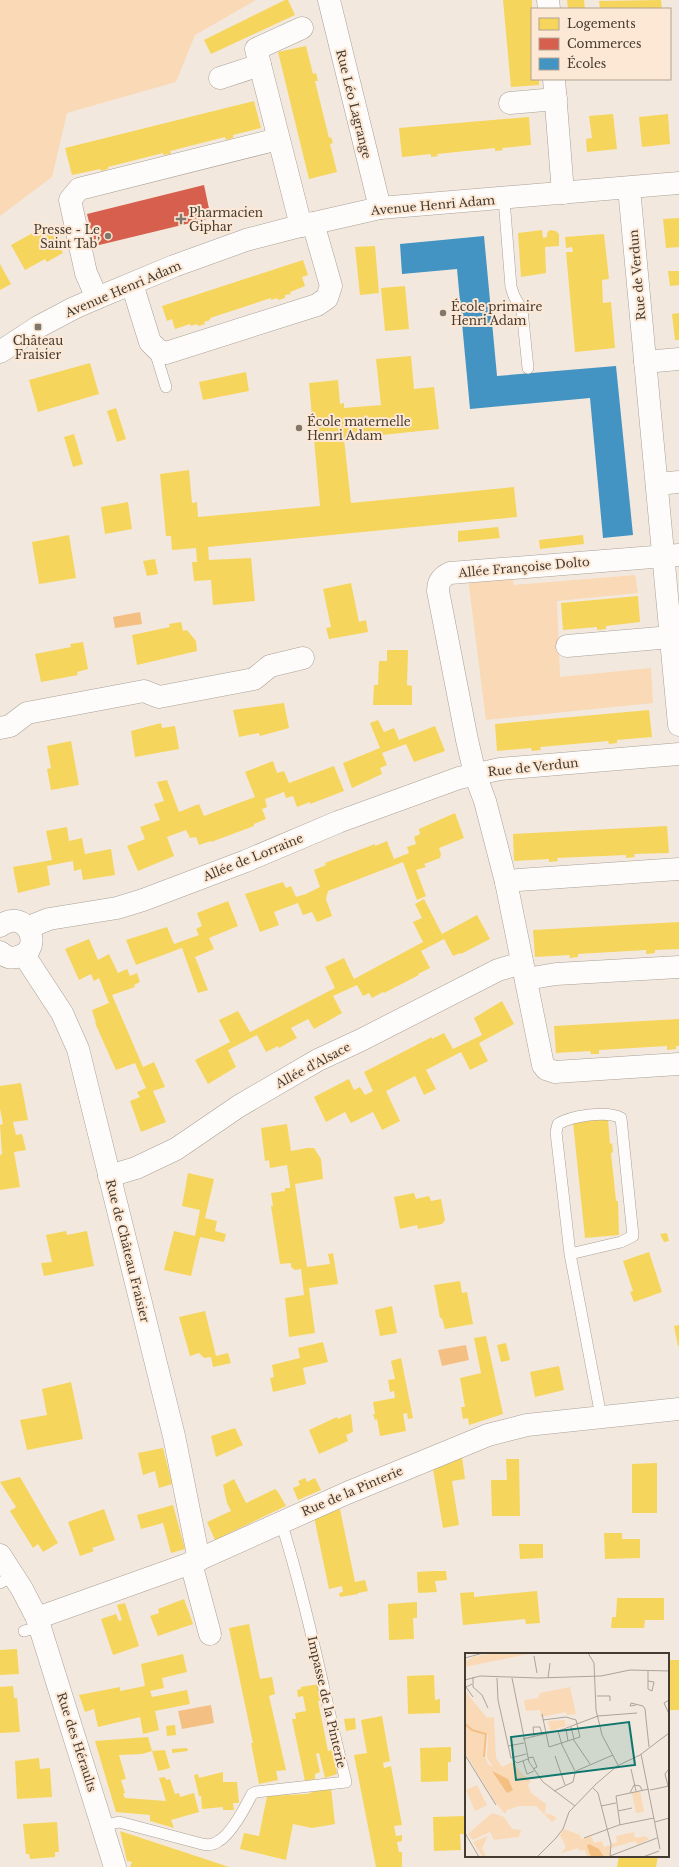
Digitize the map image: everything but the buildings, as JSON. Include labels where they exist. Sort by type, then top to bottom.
[{"type":"street","name":"Rue Léo Lagrange","points":[[329,0],[380,208]]},
{"type":"street","points":[[132,284],[150,342],[158,350],[166,353],[317,305],[327,298],[331,286],[307,224],[278,139],[256,48],[302,28]]},
{"type":"street","points":[[220,78],[260,65]]},
{"type":"street","points":[[510,103],[555,89],[563,193]]},
{"type":"street","points":[[97,298],[86,273],[70,200],[78,189],[278,139]]},
{"type":"street","name":"Avenue Henri Adam","points":[[0,352],[38,327],[97,298],[174,266],[246,240],[307,224],[380,208],[504,199],[679,183]]},
{"type":"street","name":"Rue de Verdun","points":[[629,188],[657,484],[671,556],[671,637],[679,725]]},
{"type":"street","points":[[645,362],[679,359]]},
{"type":"street","points":[[657,484],[679,482]]},
{"type":"street","name":"Allée Françoise Dolto","points":[[475,774],[438,591],[438,584],[443,576],[450,573],[671,556]]},
{"type":"street","points":[[567,646],[671,637]]},
{"type":"street","points":[[0,728],[10,726],[27,713],[144,692],[159,697],[254,679],[270,666],[303,658]]},
{"type":"street","name":"Rue de Verdun","points":[[679,754],[500,769],[475,774],[485,801],[506,882],[543,1065],[546,1069],[555,1072],[679,1064]]},
{"type":"street","name":"Allée de Lorraine","points":[[29,929],[34,924],[49,919],[117,908],[143,900],[246,861],[338,822],[459,778],[475,774]]},
{"type":"street","points":[[506,882],[679,869]]},
{"type":"street","points":[[0,926],[6,922],[16,921],[24,924],[29,929],[32,940],[30,948],[24,955],[14,958],[6,957],[0,952]]},
{"type":"street","name":"Rue de Château Fraisier","points":[[24,955],[62,1013],[78,1049],[172,1428],[195,1561],[210,1634]]},
{"type":"street","points":[[524,971],[556,974],[679,967]]},
{"type":"street","name":"Allée d'Alsace","points":[[109,1176],[136,1168],[176,1149],[239,1106],[318,1060],[362,1040],[498,970],[524,971]]},
{"type":"street","name":"Rue de la Pinterie","points":[[34,1626],[195,1561],[281,1522],[488,1435],[527,1425],[679,1409]]},
{"type":"street","name":"Rue des Héraults","points":[[0,1555],[7,1580],[34,1626],[103,1826],[115,1867]]},
{"type":"lane","points":[[504,199],[511,287],[522,310],[528,368]]},
{"type":"lane","points":[[153,346],[166,387]]},
{"type":"lane","points":[[570,1254],[621,1242],[633,1236],[621,1118],[613,1114],[566,1118],[558,1124],[556,1132],[570,1254],[599,1406],[599,1417]]},
{"type":"lane","name":"Impasse de la Pinterie","points":[[103,1826],[119,1822],[209,1845],[218,1842],[226,1834],[252,1794],[256,1792],[346,1782],[308,1621],[281,1522]]},
{"type":"shaded area","points":[[0,0],[256,0],[195,35],[176,82],[67,113],[52,177],[0,216]]},
{"type":"shaded area","points":[[512,575],[514,585],[635,575],[638,593],[557,601],[560,677],[651,668],[653,703],[486,720],[468,579]]},
{"type":"shaded area","points":[[140,612],[142,624],[115,628],[113,617]]},
{"type":"shaded area","points":[[466,1345],[469,1360],[442,1366],[438,1350]]},
{"type":"shaded area","points":[[211,1705],[214,1723],[182,1729],[178,1711]]},
{"type":"place","name":"Pharmacien Giphar","points":[[181,219]]},
{"type":"place","name":"Presse - Le Saint Tab’","points":[[108,236]]},
{"type":"place","name":"École primaire Henri Adam","points":[[443,313]]},
{"type":"place","name":"Château Fraisier","points":[[38,327]]},
{"type":"place","name":"École maternelle Henri Adam","points":[[299,428]]}]
